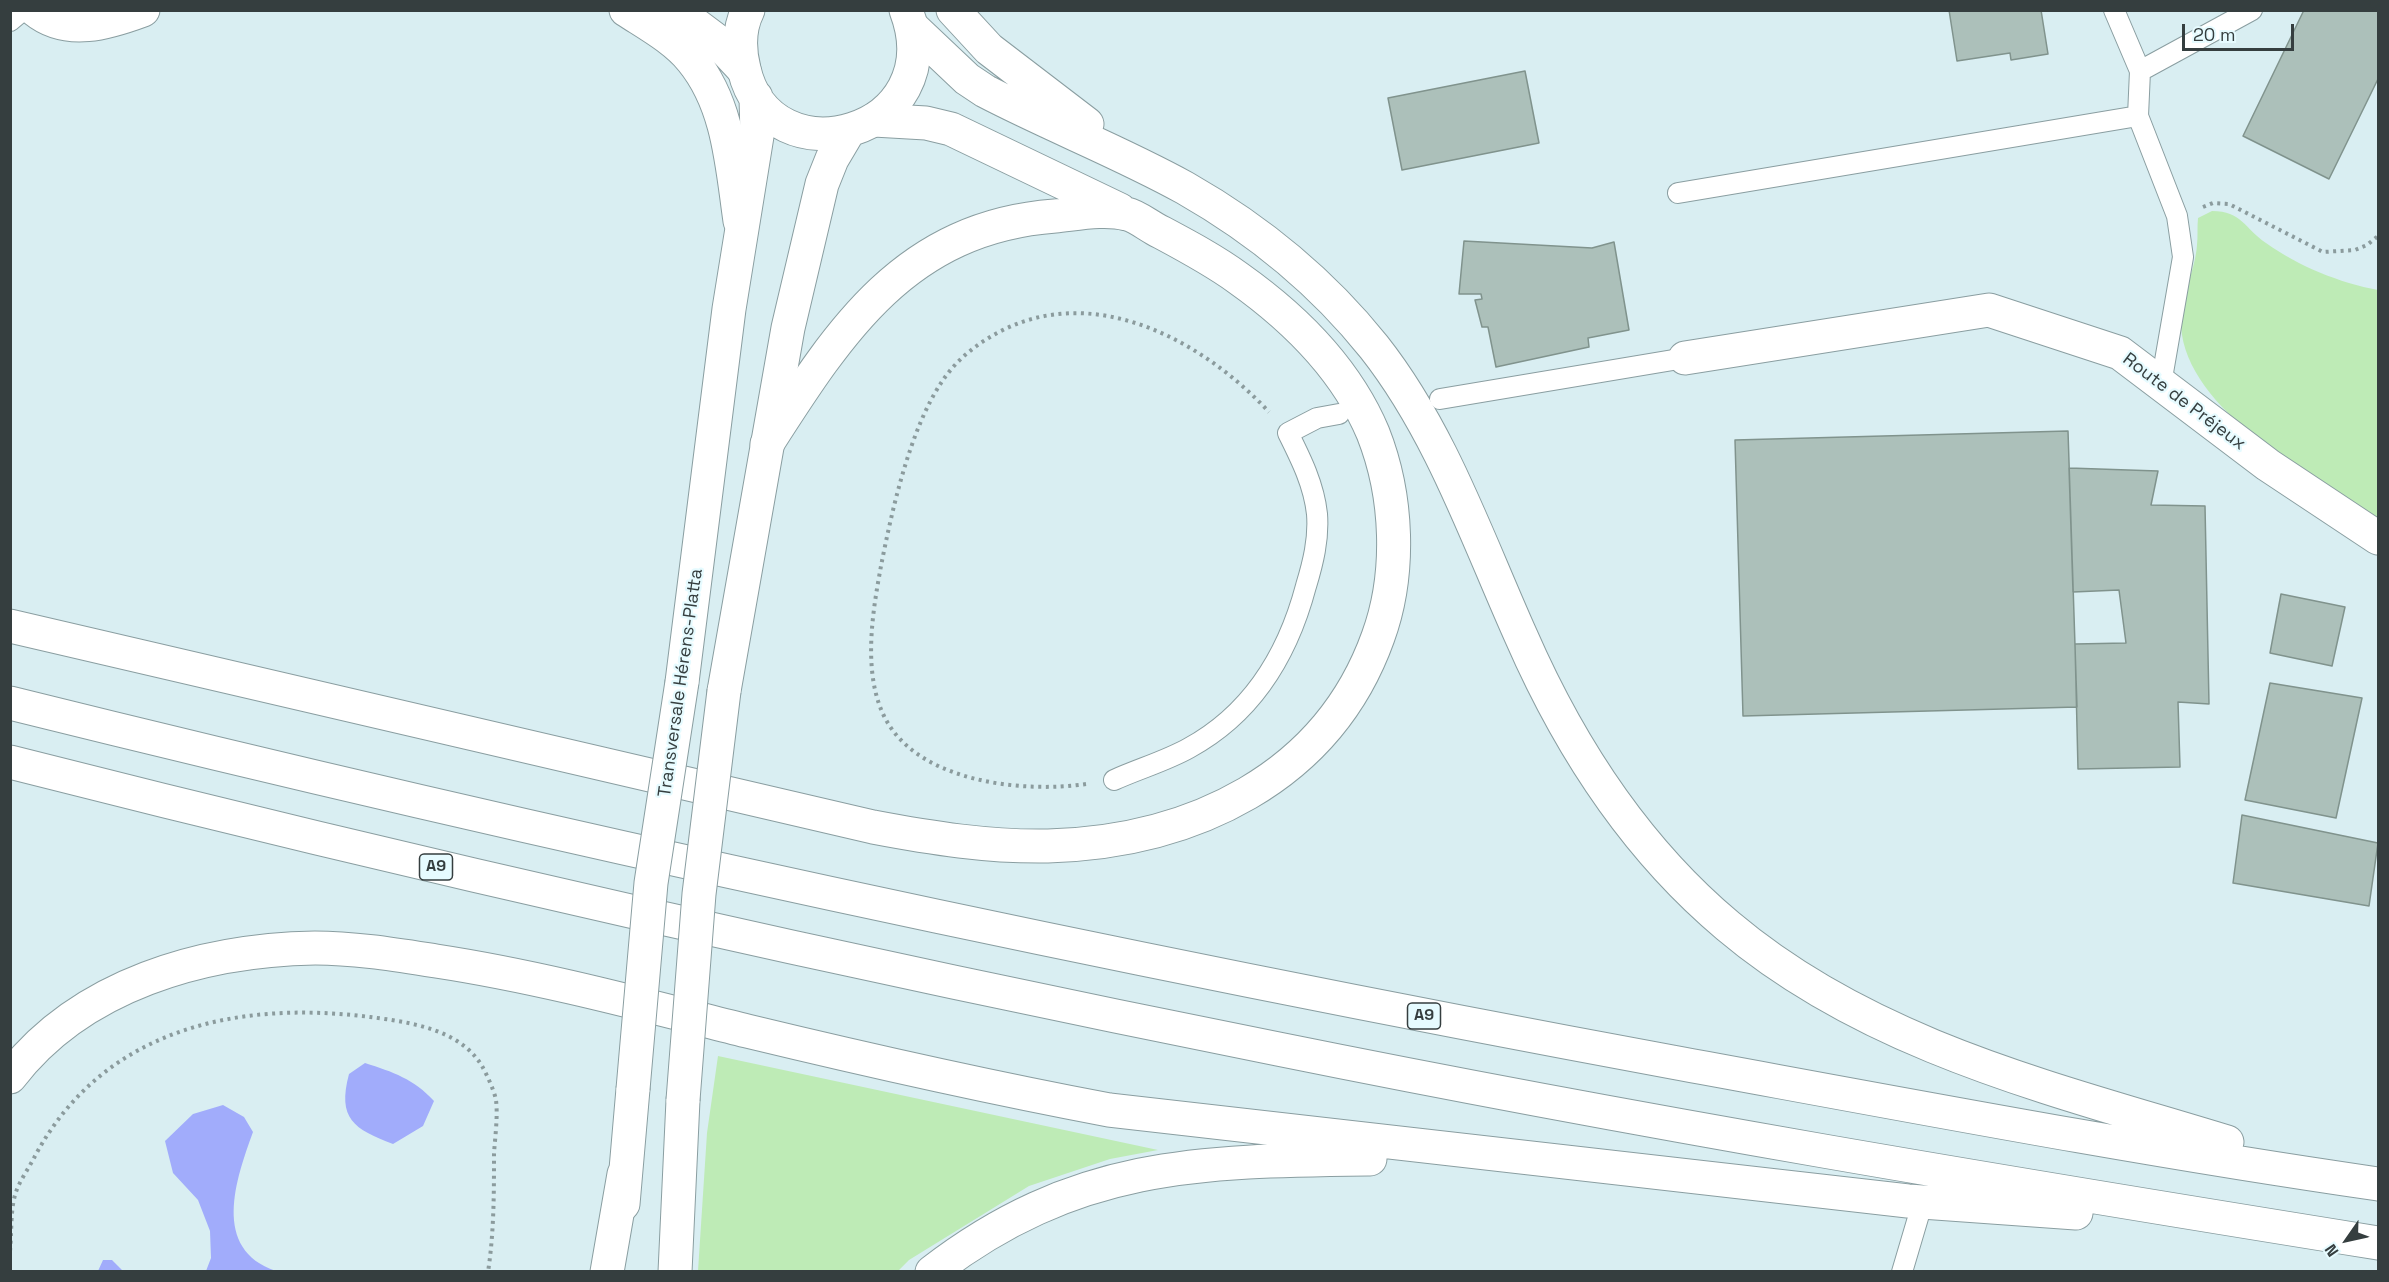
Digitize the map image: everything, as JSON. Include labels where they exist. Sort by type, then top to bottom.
[{"type":"main road","points":[[35,10],[54,22],[86,25],[103,23],[143,10]]},
{"type":"main road","points":[[626,10],[661,32],[692,60],[716,99],[730,148],[741,234]]},
{"type":"main road","points":[[10,626],[905,833],[973,843],[1076,845],[1138,836],[1197,818],[1245,796],[1295,761],[1317,740],[1350,697],[1383,622],[1393,567],[1392,514],[1381,458],[1364,414],[1350,390],[1309,339],[1267,300],[1224,267],[1127,214],[951,129],[926,123],[861,126],[829,134],[793,127],[766,108],[750,83],[716,40],[676,10]]},
{"type":"main road","name":"Transversale Hérens-Platta","points":[[621,1272],[624,1174],[651,883],[682,682],[729,309],[757,136],[750,83],[740,51],[742,31],[748,10]]},
{"type":"main road","points":[[953,10],[976,38],[1005,62],[1143,167]]},
{"type":"main road","points":[[909,19],[967,79],[985,91],[1143,167],[1226,212],[1263,239],[1318,286],[1374,347],[1407,394],[1460,492],[1536,671],[1586,763],[1654,853],[1728,926],[1812,987],[1889,1028],[1940,1050],[2022,1080],[2364,1182]]},
{"type":"main road","points":[[675,1272],[682,1100],[699,894],[724,691],[788,328],[820,191],[832,159],[861,126],[892,105],[909,73],[913,59],[909,19]]},
{"type":"main road","points":[[767,444],[804,387],[856,316],[897,279],[937,250],[970,233],[1014,221],[1074,214],[1127,214]]},
{"type":"main road","name":"Route de Préjeux","points":[[1685,358],[1989,310],[2120,353],[2268,465],[2379,538]]},
{"type":"main road","name":"A9","points":[[10,703],[504,823],[1190,970],[1787,1083],[2364,1182]]},
{"type":"main road","name":"A9","points":[[10,762],[500,882],[1280,1050],[1797,1147],[2379,1243]]},
{"type":"main road","points":[[10,1077],[22,1061],[65,1024],[112,994],[145,979],[181,966],[219,958],[318,948],[405,956],[508,974],[971,1084],[1109,1110],[1923,1201],[2277,1227]]},
{"type":"main road","points":[[932,1272],[971,1244],[1024,1214],[1089,1188],[1140,1174],[1205,1164],[1255,1160],[1514,1157]]},
{"type":"main road","points":[[607,1272],[624,1174]]},
{"type":"lane","points":[[10,21],[23,10]]},
{"type":"lane","points":[[2114,10],[2140,71],[2138,116],[2177,216],[2183,257],[2161,384]]},
{"type":"lane","points":[[2140,71],[2252,10]]},
{"type":"lane","points":[[1678,193],[2138,116]]},
{"type":"lane","points":[[1440,399],[1685,358]]},
{"type":"lane","points":[[1114,780],[1189,748],[1208,735],[1260,686],[1279,660],[1290,638],[1312,565],[1318,533],[1313,491],[1288,433],[1317,418],[1339,414]]},
{"type":"lane","points":[[1902,1272],[1923,1201]]},
{"type":"path","points":[[2177,216],[2213,203],[2229,204],[2323,252],[2335,253],[2367,245],[2379,236]]},
{"type":"path","points":[[1114,780],[1051,788],[986,781],[923,758],[909,748],[889,724],[877,692],[874,675],[872,636],[875,606],[886,541],[905,468],[941,382],[974,346],[1001,331],[1025,321],[1052,314],[1092,313],[1152,329],[1214,362],[1263,406],[1288,433]]},
{"type":"path","points":[[10,1251],[16,1193],[50,1128],[95,1078],[150,1042],[208,1023],[270,1013],[336,1013],[401,1021],[435,1030],[464,1046],[481,1065],[496,1099],[493,1242],[488,1272]]},
{"type":"green space","points":[[2212,211],[2236,217],[2266,243],[2305,266],[2334,278],[2378,290],[2378,518],[2321,483],[2257,439],[2229,414],[2205,386],[2188,357],[2181,326],[2182,305],[2196,255],[2198,218]]},
{"type":"green space","points":[[718,1056],[1158,1150],[1110,1159],[1029,1186],[909,1260],[898,1271],[698,1271],[707,1133]]},
{"type":"water","points":[[365,1063],[402,1077],[419,1087],[434,1101],[423,1126],[393,1144],[359,1127],[347,1112],[345,1102],[349,1074]]},
{"type":"water","points":[[223,1105],[244,1117],[253,1132],[240,1170],[236,1191],[234,1211],[236,1230],[243,1247],[256,1261],[276,1271],[206,1271],[211,1258],[210,1231],[198,1200],[173,1173],[165,1141],[193,1114]]},
{"type":"water","points":[[103,1260],[112,1260],[123,1271],[98,1271]]},
{"type":"building","points":[[1949,10],[2041,10],[2048,54],[2011,60],[2010,53],[1957,61]]},
{"type":"building","points":[[2304,10],[2378,11],[2378,79],[2329,179],[2243,136]]},
{"type":"building","points":[[1525,71],[1539,143],[1402,170],[1388,98]]},
{"type":"building","points":[[1464,241],[1592,248],[1614,242],[1629,330],[1588,338],[1589,347],[1496,367],[1488,327],[1482,327],[1475,300],[1482,299],[1481,294],[1459,294]]},
{"type":"building","points":[[2068,431],[2077,707],[1743,716],[1735,440]]},
{"type":"building","points":[[2069,468],[2158,471],[2151,505],[2205,506],[2209,704],[2178,702],[2180,767],[2078,769],[2075,644],[2126,643],[2119,590],[2073,592]]},
{"type":"building","points":[[2281,594],[2345,607],[2332,666],[2270,653]]},
{"type":"building","points":[[2270,683],[2362,698],[2336,818],[2245,800]]},
{"type":"building","points":[[2242,815],[2378,843],[2369,906],[2233,883]]}]
